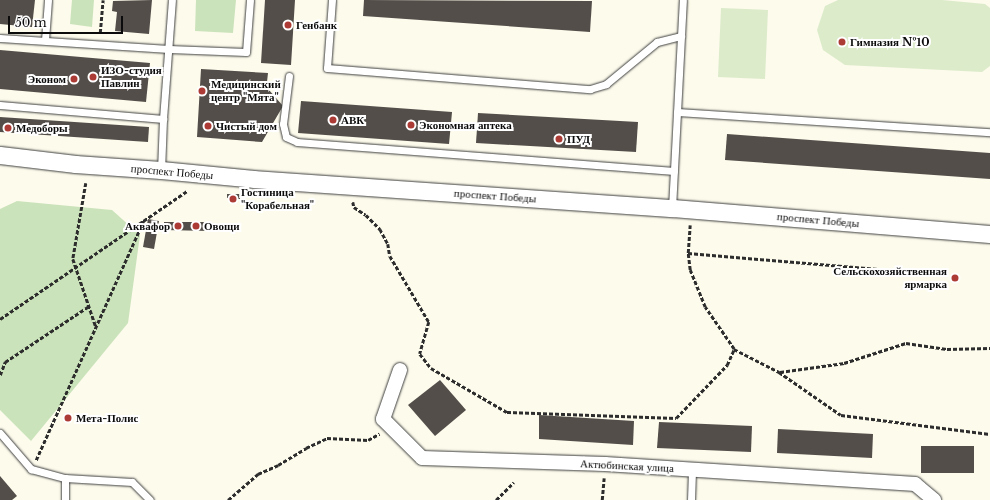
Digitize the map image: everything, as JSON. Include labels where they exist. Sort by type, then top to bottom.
[{"type":"street","name":"проспект Победы","points":[[0,155],[75,164],[161,170],[254,179],[672,208],[990,234]]},
{"type":"street","name":"Актюбинская улица","points":[[400,370],[383,419],[422,458],[605,464],[915,484],[934,500]]},
{"type":"lane","points":[[45,40],[48,0]]},
{"type":"lane","points":[[161,170],[164,130],[163,119],[172,0]]},
{"type":"lane","points":[[0,38],[169,49],[246,52],[250,0]]},
{"type":"lane","points":[[332,0],[327,68],[590,89],[606,84],[657,42],[681,36]]},
{"type":"lane","points":[[672,208],[683,0]]},
{"type":"lane","points":[[289,76],[283,124],[286,137],[297,142],[674,171]]},
{"type":"lane","points":[[0,105],[163,119]]},
{"type":"lane","points":[[677,112],[990,132]]},
{"type":"lane","points":[[0,433],[31,469],[65,478],[132,482],[150,500]]},
{"type":"lane","points":[[691,500],[692,469]]},
{"type":"lane","points":[[65,478],[65,500]]},
{"type":"path","points":[[98,44],[103,0]]},
{"type":"path","points":[[86,183],[73,259],[96,327]]},
{"type":"path","points":[[0,319],[187,191]]},
{"type":"path","points":[[353,201],[354,207],[366,215],[380,230],[388,244],[390,256],[429,322],[420,354],[431,368],[506,412],[676,418],[727,365],[734,349]]},
{"type":"path","points":[[691,210],[688,253],[690,270],[705,307],[734,349],[780,372],[841,415],[990,434]]},
{"type":"path","points":[[31,469],[144,220]]},
{"type":"path","points":[[688,253],[878,269]]},
{"type":"path","points":[[0,375],[5,362],[89,306]]},
{"type":"path","points":[[780,372],[844,363],[906,343],[947,349],[990,348]]},
{"type":"path","points":[[228,500],[258,474],[278,465],[306,448],[327,438],[368,440],[391,428]]},
{"type":"path","points":[[602,500],[605,464]]},
{"type":"path","points":[[496,500],[514,482]]},
{"type":"green space","points":[[72,0],[94,0],[92,27],[70,24]]},
{"type":"green space","points":[[196,0],[236,0],[233,33],[195,31]]},
{"type":"green space","points":[[838,0],[942,0],[985,4],[990,8],[990,66],[982,72],[845,65],[823,50],[817,30],[825,6]]},
{"type":"green space","points":[[721,8],[768,10],[765,79],[718,77]]},
{"type":"green space","points":[[17,201],[112,210],[140,235],[128,323],[31,441],[0,410],[0,209]]},
{"type":"building","points":[[0,0],[35,0],[32,27],[0,24]]},
{"type":"building","points":[[152,0],[149,34],[115,31],[117,12],[112,11],[113,1]]},
{"type":"building","points":[[265,0],[295,0],[291,65],[261,63]]},
{"type":"building","points":[[364,0],[592,1],[590,32],[363,16]]},
{"type":"building","points":[[0,50],[150,63],[146,102],[0,89]]},
{"type":"building","points":[[201,69],[268,73],[267,82],[269,90],[283,106],[262,142],[197,137]]},
{"type":"building","points":[[301,101],[452,112],[449,144],[298,133]]},
{"type":"building","points":[[478,113],[638,122],[636,152],[476,143]]},
{"type":"building","points":[[0,117],[149,127],[148,142],[0,132]]},
{"type":"building","points":[[727,134],[990,153],[990,179],[725,160]]},
{"type":"building","points":[[227,194],[240,194],[240,199],[227,198]]},
{"type":"building","points":[[148,219],[159,221],[154,249],[143,247]]},
{"type":"building","points":[[164,222],[210,222],[210,231],[164,230]]},
{"type":"building","points":[[440,380],[466,410],[435,436],[408,405]]},
{"type":"building","points":[[539,415],[634,421],[633,445],[539,439]]},
{"type":"building","points":[[659,422],[752,426],[751,452],[657,448]]},
{"type":"building","points":[[778,429],[873,434],[872,458],[777,453]]},
{"type":"building","points":[[921,446],[974,446],[974,473],[921,473]]},
{"type":"building","points":[[0,476],[17,496],[12,500],[0,500]]},
{"type":"place","name":"Генбанк","points":[[288,25]]},
{"type":"place","name":"Гимназия №10","points":[[842,42]]},
{"type":"place","name":"ИЗО-студия Павлин","points":[[93,77]]},
{"type":"place","name":"Эконом","points":[[74,79]]},
{"type":"place","name":"Медицинский центр \"Мята\"","points":[[202,91]]},
{"type":"place","name":"АВК","points":[[333,120]]},
{"type":"place","name":"Экономная аптека","points":[[411,125]]},
{"type":"place","name":"Чистый дом","points":[[208,126]]},
{"type":"place","name":"Медоборы","points":[[8,128]]},
{"type":"place","name":"ПУД","points":[[559,139]]},
{"type":"place","name":"Гостиница \"Корабельная\"","points":[[233,199]]},
{"type":"place","name":"Аквафор","points":[[178,226]]},
{"type":"place","name":"Овощи","points":[[196,226]]},
{"type":"place","name":"Сельскохозяйственная ярмарка","points":[[955,278]]},
{"type":"place","name":"Мета-Полис","points":[[68,418]]}]
